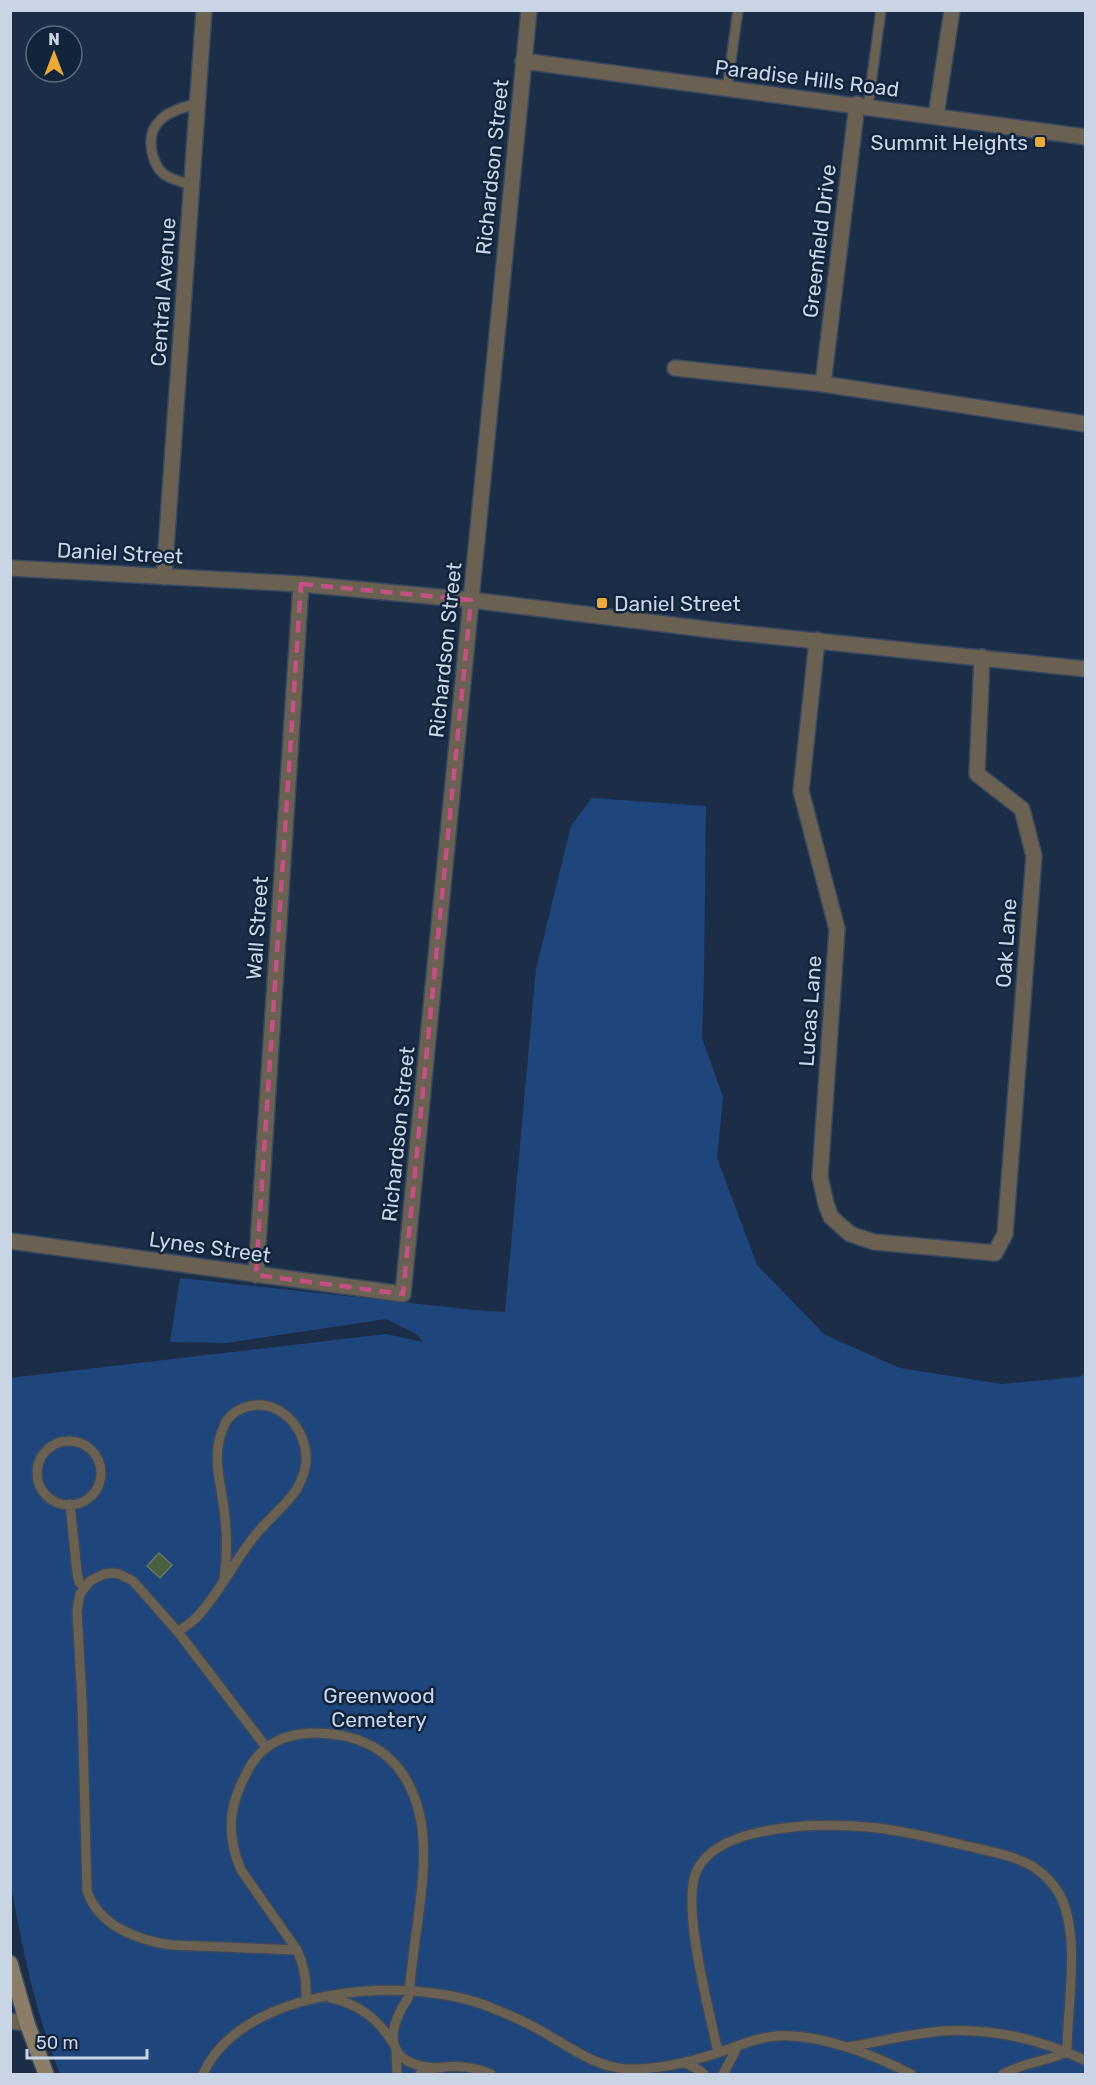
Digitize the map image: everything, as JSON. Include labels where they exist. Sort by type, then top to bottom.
[{"type":"main road","points":[[10,1963],[27,2023],[46,2074]]},
{"type":"street","name":"Central Avenue","points":[[164,577],[204,10]]},
{"type":"street","name":"Richardson Street","points":[[403,1294],[529,10]]},
{"type":"street","points":[[936,116],[952,10]]},
{"type":"street","name":"Paradise Hills Road","points":[[523,61],[1086,136]]},
{"type":"street","name":"Greenfield Drive","points":[[823,384],[862,105]]},
{"type":"street","points":[[675,368],[823,384],[1086,424]]},
{"type":"street","name":"Daniel Street","points":[[10,568],[301,584],[471,600],[677,626],[1086,669]]},
{"type":"street","name":"Wall Street","points":[[256,1275],[301,584]]},
{"type":"street","name":"Lucas Lane","points":[[817,640],[801,791],[837,928],[820,1177],[826,1203],[831,1217],[850,1234],[874,1242],[995,1253]]},
{"type":"street","name":"Oak Lane","points":[[982,657],[977,774],[1022,809],[1034,856],[1005,1234],[995,1253]]},
{"type":"street","name":"Lynes Street","points":[[10,1241],[403,1294]]},
{"type":"street","points":[[10,2021],[27,2023]]},
{"type":"lane","points":[[727,89],[738,10]]},
{"type":"lane","points":[[862,105],[881,10]]},
{"type":"lane","points":[[192,186],[164,175],[157,167],[152,153],[152,137],[154,128],[166,115],[177,108],[198,104]]},
{"type":"lane","points":[[178,1632],[196,1618],[224,1579],[257,1533],[291,1496],[303,1476],[306,1449],[301,1435],[287,1415],[267,1405],[240,1409],[224,1425],[220,1440],[218,1474],[227,1551],[224,1579]]},
{"type":"lane","points":[[69,1441],[78,1442],[93,1452],[100,1468],[100,1477],[93,1493],[79,1503],[70,1504],[60,1503],[45,1494],[37,1477],[37,1467],[45,1451],[60,1442],[69,1441]]},
{"type":"lane","points":[[70,1504],[77,1572],[79,1582],[84,1587]]},
{"type":"lane","points":[[266,1747],[178,1632],[139,1586],[119,1574],[104,1574],[84,1587],[80,1594],[77,1611],[87,1891],[92,1903],[99,1914],[110,1923],[151,1942],[171,1945],[297,1950]]},
{"type":"lane","points":[[306,2001],[305,1971],[297,1950],[241,1870],[235,1856],[231,1832],[232,1805],[256,1757],[266,1747],[288,1736],[306,1733],[329,1734],[368,1743],[384,1753],[398,1767],[411,1789],[421,1821],[421,1897],[409,1992],[395,2023],[397,2074]]},
{"type":"lane","points":[[718,2053],[692,1915],[692,1881],[697,1868],[706,1857],[734,1839],[762,1832],[804,1827],[842,1826],[894,1830],[947,1841],[1016,1859],[1043,1874],[1060,1896],[1070,1930],[1071,1994],[1067,2052]]},
{"type":"lane","points":[[203,2074],[209,2061],[231,2036],[272,2012],[326,1997],[385,1990],[458,1998],[488,2006],[532,2026],[579,2053],[613,2067],[641,2069],[684,2062],[777,2036],[807,2038],[844,2048],[878,2059],[911,2074]]},
{"type":"lane","points":[[326,1997],[350,2003],[364,2011],[384,2029],[401,2057],[412,2064],[424,2068],[467,2068],[491,2074]]},
{"type":"lane","points":[[844,2048],[921,2033],[975,2031],[1018,2037],[1067,2052],[1086,2061]]},
{"type":"lane","points":[[723,2074],[738,2046]]},
{"type":"lane","points":[[1003,2074],[1019,2066],[1055,2058],[1067,2052]]},
{"type":"lane","points":[[684,2062],[704,2074]]},
{"type":"lane","points":[[420,2074],[440,2068]]},
{"type":"highlighted area","points":[[301,584],[471,600],[403,1294],[256,1275]]},
{"type":"green space","name":"Greenwood Cemetery","points":[[592,798],[706,806],[702,1038],[723,1097],[717,1158],[757,1265],[825,1335],[900,1368],[1001,1384],[1079,1377],[1085,1374],[1085,2074],[60,2074],[31,1981],[11,1885],[10,1378],[386,1334],[423,1342],[418,1335],[386,1319],[226,1343],[170,1342],[180,1278],[505,1312],[536,969],[571,826]]},
{"type":"building","points":[[159,1553],[172,1565],[160,1578],[147,1566]]},
{"type":"place","name":"Summit Heights","points":[[1040,142]]},
{"type":"place","name":"Daniel Street","points":[[602,603]]}]
